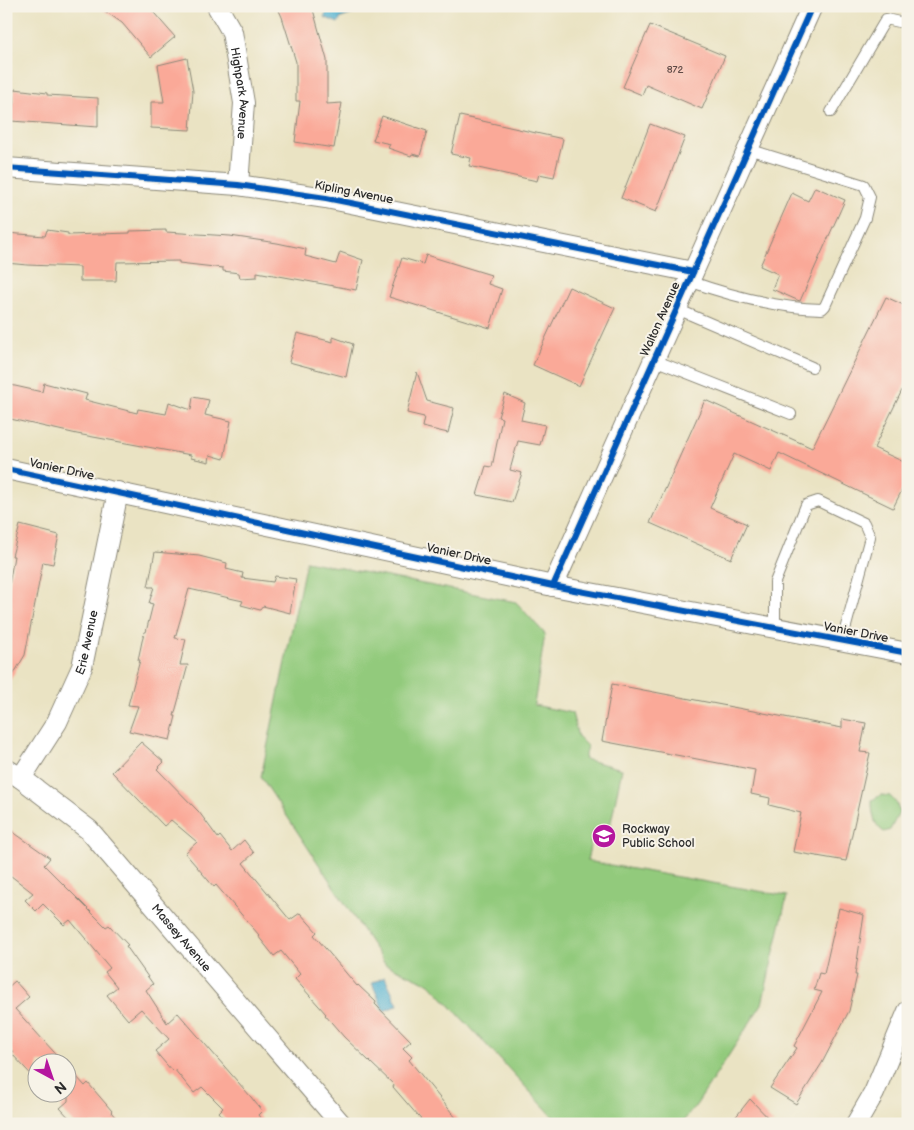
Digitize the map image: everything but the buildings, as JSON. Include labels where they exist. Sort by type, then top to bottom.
[{"type":"street","name":"Highpark Avenue","points":[[216,6],[232,32],[244,103],[238,185]]},
{"type":"street","name":"Walton Avenue","points":[[553,586],[812,6]]},
{"type":"street","name":"Kipling Avenue","points":[[6,168],[238,185],[326,198],[691,276]]},
{"type":"street","name":"Vanier Drive","points":[[6,469],[553,586],[908,653]]},
{"type":"street","name":"Erie Avenue","points":[[14,773],[57,722],[82,667],[118,492]]},
{"type":"street","name":"Massey Avenue","points":[[14,773],[89,830],[341,1124]]},
{"type":"street","points":[[856,1124],[874,1093],[908,1011]]},
{"type":"lane","points":[[831,112],[886,19],[908,24]]},
{"type":"lane","points":[[691,276],[740,296],[799,308],[822,309],[866,218],[870,197],[864,185],[748,149]]},
{"type":"lane","points":[[677,309],[812,367]]},
{"type":"lane","points":[[654,360],[790,414]]},
{"type":"lane","points":[[775,628],[775,582],[806,505],[818,501],[864,523],[870,537],[842,641]]},
{"type":"green space","name":"Rockway Public School","points":[[306,561],[516,602],[545,634],[534,705],[572,713],[578,737],[587,746],[584,759],[622,769],[609,832],[593,831],[587,861],[787,896],[762,1004],[697,1104],[681,1124],[560,1124],[430,984],[385,964],[261,777]]},
{"type":"green space","points":[[881,795],[890,796],[897,804],[899,813],[890,830],[884,832],[877,826],[872,809],[872,800]]},
{"type":"water","points":[[330,6],[359,6],[361,11],[341,18],[338,23],[324,17]]},
{"type":"water","points":[[385,977],[398,1005],[384,1011],[372,983]]},
{"type":"cycle path","points":[[553,586],[812,6]]},
{"type":"cycle path","points":[[6,168],[238,185],[326,198],[693,272]]},
{"type":"cycle path","points":[[6,469],[553,586],[908,653]]},
{"type":"place","name":"Rockway Public School","points":[[604,836]]}]
